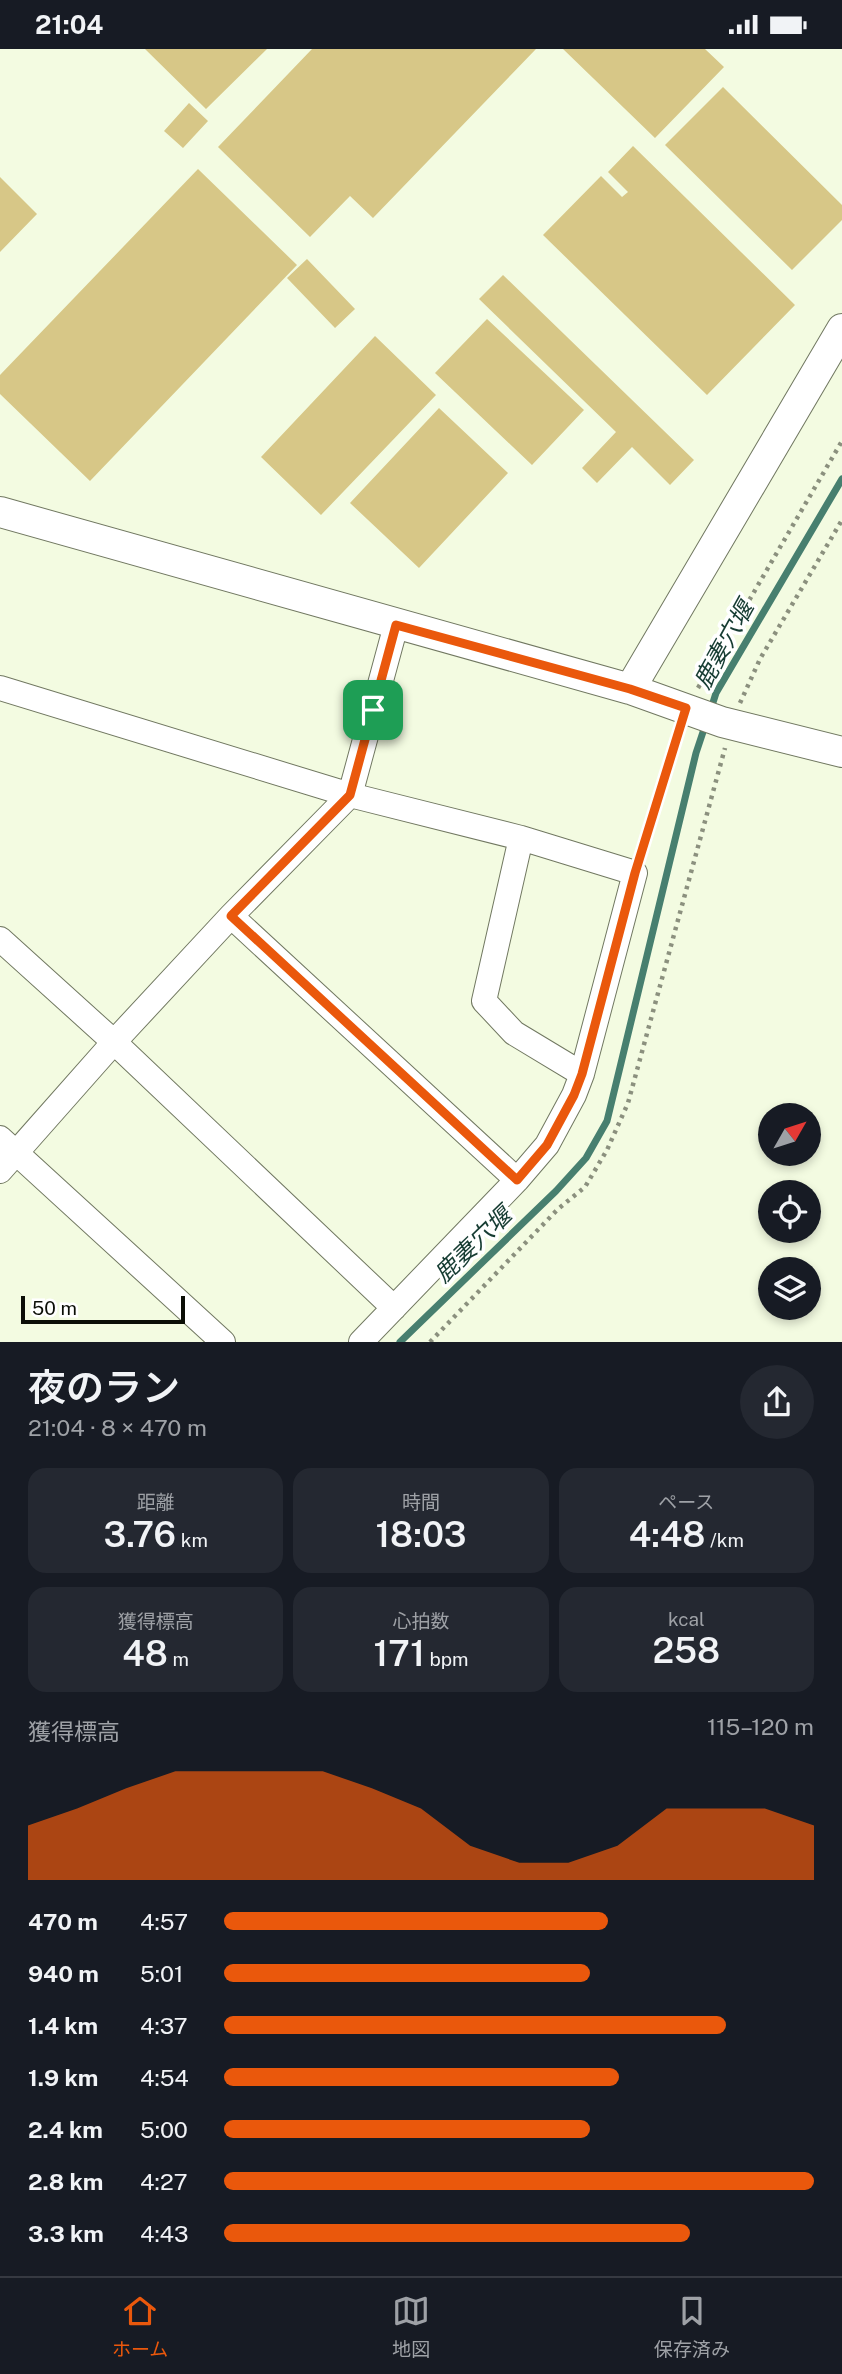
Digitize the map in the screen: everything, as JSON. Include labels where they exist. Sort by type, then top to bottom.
[{"type":"street","points":[[630,689],[842,329]]},
{"type":"street","points":[[0,512],[630,689],[709,717],[842,753]]},
{"type":"street","points":[[223,1342],[6,1154],[231,916],[350,795],[396,625]]},
{"type":"street","points":[[0,688],[350,795],[521,838],[635,873],[582,1074],[574,1095],[547,1145],[517,1180],[361,1342]]},
{"type":"street","points":[[521,838],[484,1001],[514,1033],[582,1074]]},
{"type":"street","points":[[231,916],[517,1180]]},
{"type":"street","points":[[0,939],[114,1042],[394,1308]]},
{"type":"path","points":[[635,873],[842,441]]},
{"type":"path","points":[[430,1342],[558,1209],[585,1187],[607,1150],[628,1103],[709,717],[760,659],[842,520]]},
{"type":"building","points":[[145,49],[267,49],[206,109]]},
{"type":"building","points":[[312,49],[536,49],[373,218],[350,196],[310,237],[218,147]]},
{"type":"building","points":[[563,49],[705,49],[724,67],[655,138]]},
{"type":"building","points":[[723,87],[842,205],[842,220],[792,270],[665,145]]},
{"type":"building","points":[[189,103],[208,121],[183,148],[164,131]]},
{"type":"building","points":[[633,146],[795,305],[707,395],[543,235],[601,176],[622,197],[628,192],[608,172]]},
{"type":"building","points":[[198,169],[297,265],[90,481],[0,394],[0,375]]},
{"type":"building","points":[[0,177],[37,214],[0,252]]},
{"type":"building","points":[[307,259],[355,309],[335,328],[287,278]]},
{"type":"building","points":[[503,275],[694,460],[670,485],[632,447],[597,483],[582,468],[616,432],[479,299]]},
{"type":"building","points":[[487,319],[584,410],[532,465],[435,373]]},
{"type":"building","points":[[375,336],[436,395],[321,515],[261,457]]},
{"type":"building","points":[[439,408],[508,473],[419,568],[350,503]]},
{"type":"waterway","name":"鹿妻穴堰","points":[[710,712],[716,693],[842,479]]},
{"type":"waterway","name":"鹿妻穴堰","points":[[400,1342],[556,1191],[586,1158],[607,1121],[696,753],[706,723]]},
{"type":"route","points":[[396,625],[630,689],[686,708],[635,873],[582,1074],[574,1095],[547,1145],[517,1180],[231,916],[350,795],[373,710],[396,625]]}]
